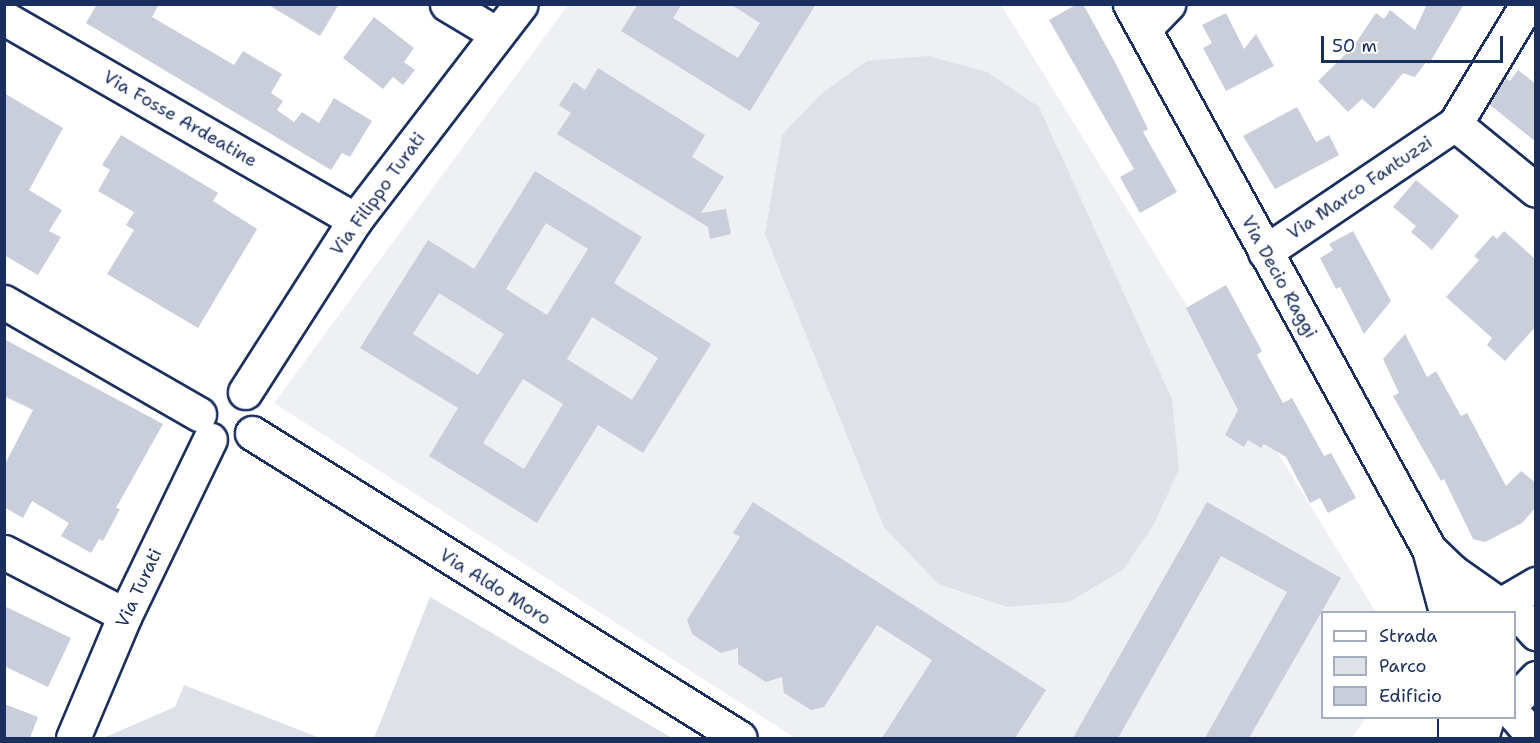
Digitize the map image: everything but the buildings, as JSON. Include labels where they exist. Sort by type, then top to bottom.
[{"type":"street","points":[[447,4],[497,34]]},
{"type":"street","name":"Via Filippo Turati","points":[[245,392],[355,220],[521,4]]},
{"type":"street","points":[[1137,17],[1168,4]]},
{"type":"street","name":"Via Marco Fantuzzi","points":[[1265,252],[1455,124],[1527,4]]},
{"type":"street","name":"Via Decio Raggi","points":[[1137,17],[1429,549],[1446,611]]},
{"type":"street","name":"Via Fosse Ardeatine","points":[[4,18],[355,220]]},
{"type":"street","points":[[1455,124],[1536,190]]},
{"type":"street","points":[[4,302],[205,426],[228,445],[245,440],[252,433],[258,416],[245,392],[220,387],[205,398],[205,426]]},
{"type":"street","name":"Via Turati","points":[[73,738],[205,426]]},
{"type":"street","name":"Via Aldo Moro","points":[[252,433],[740,738]]},
{"type":"street","name":"Via Decio Raggi","points":[[1429,549],[1453,572],[1500,604],[1516,611],[1536,633]]},
{"type":"street","points":[[4,552],[125,615]]},
{"type":"street","points":[[1460,611],[1476,604],[1500,604],[1536,584]]},
{"type":"street","points":[[1516,699],[1536,678]]},
{"type":"street","points":[[1516,715],[1535,738]]},
{"type":"street","points":[[1455,719],[1455,738]]},
{"type":"street","points":[[1481,738],[1486,719]]},
{"type":"shaded area","points":[[568,5],[1001,5],[1375,611],[1321,611],[1321,719],[1365,719],[1352,738],[795,738],[274,403]]},
{"type":"green space","points":[[928,56],[987,72],[1039,107],[1172,399],[1179,469],[1154,524],[1123,570],[1069,602],[1007,607],[938,584],[884,527],[765,234],[782,135],[821,94],[867,61]]},
{"type":"green space","points":[[430,597],[672,738],[374,738]]},
{"type":"green space","points":[[184,685],[320,738],[103,738],[175,707]]}]
